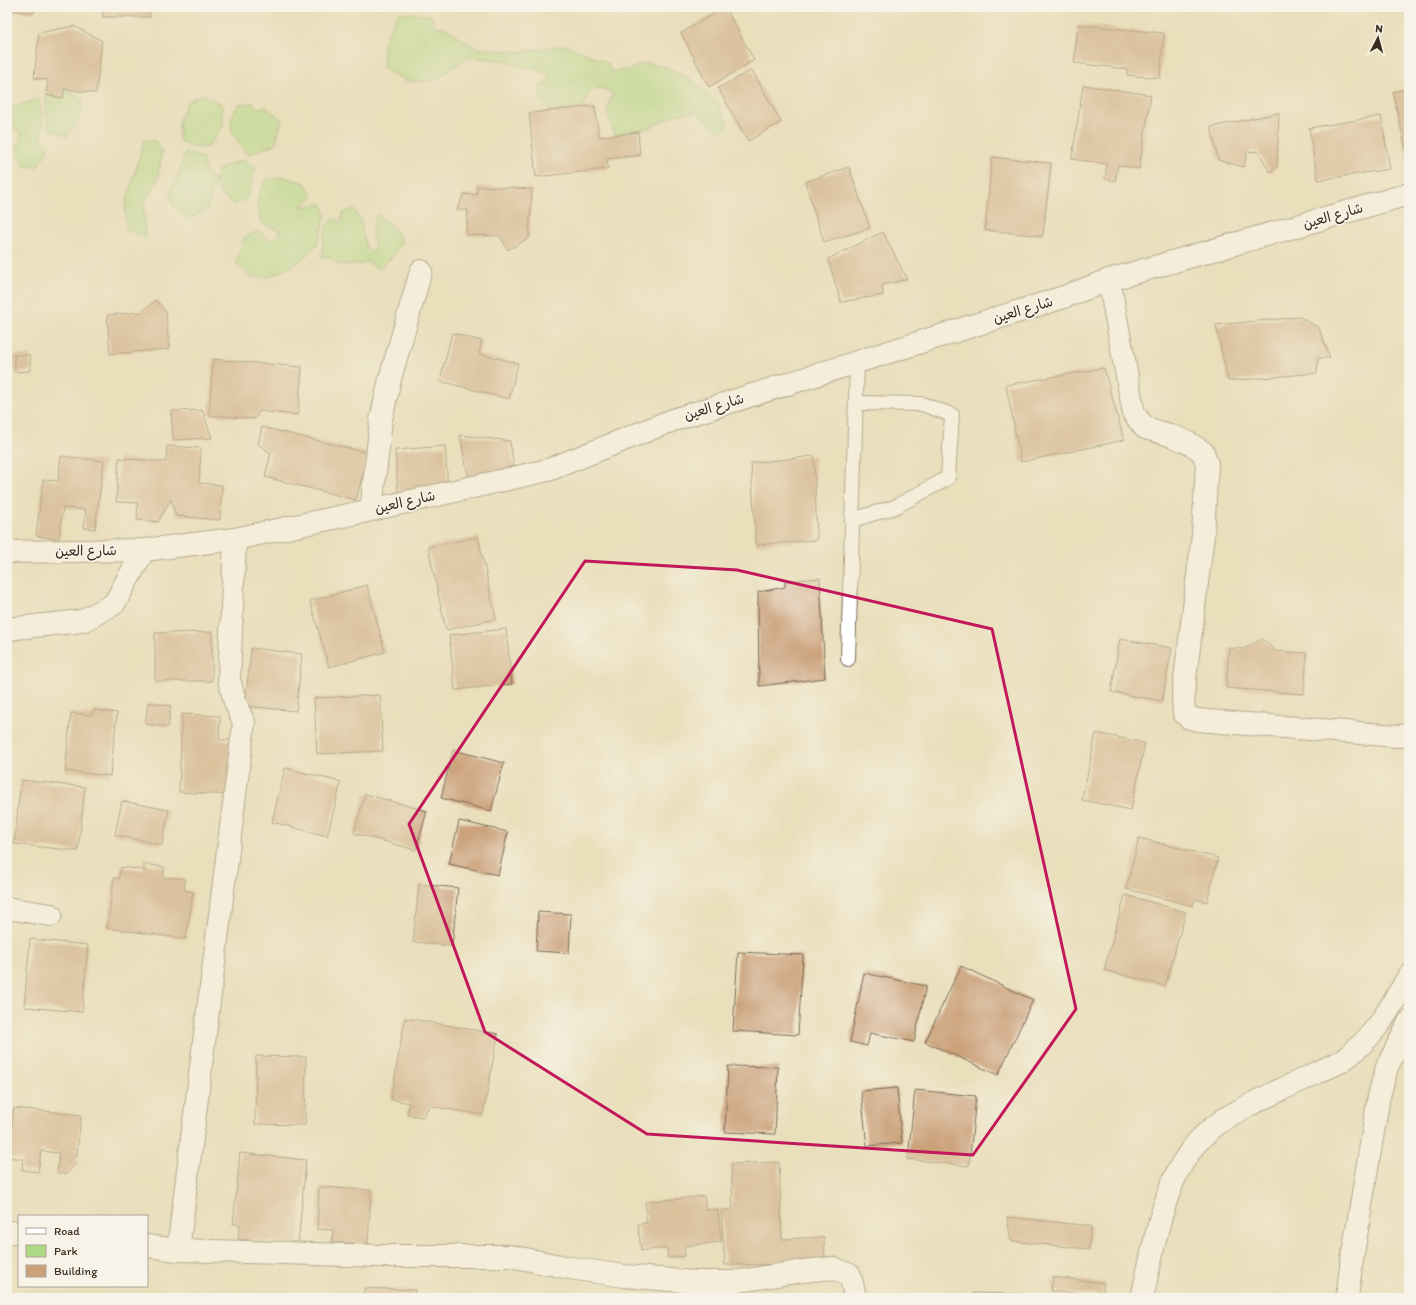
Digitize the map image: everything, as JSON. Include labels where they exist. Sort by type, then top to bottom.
[{"type":"street","name":"شارع العين","points":[[7,552],[144,550],[236,539],[548,470],[673,420],[1064,297],[1109,280],[1409,194]]},
{"type":"street","points":[[371,510],[381,420],[390,379],[421,271]]},
{"type":"street","points":[[1109,280],[1134,414],[1145,428],[1170,435],[1189,443],[1203,452],[1207,464],[1203,535],[1183,695],[1184,713],[1188,717],[1197,720],[1397,736],[1409,735]]},
{"type":"street","points":[[178,1250],[244,723],[234,702],[229,679],[236,539]]},
{"type":"street","points":[[7,629],[82,621],[114,604],[144,550]]},
{"type":"street","points":[[7,908],[51,915]]},
{"type":"street","points":[[1142,1298],[1163,1209],[1183,1162],[1196,1144],[1212,1128],[1229,1115],[1342,1061],[1355,1052],[1382,1022],[1409,976]]},
{"type":"street","points":[[1347,1298],[1379,1096],[1387,1067],[1409,1022]]},
{"type":"street","points":[[7,1232],[18,1232]]},
{"type":"street","points":[[148,1246],[178,1250],[380,1256],[510,1256],[570,1268],[624,1276],[694,1282],[732,1282],[833,1268],[850,1275],[854,1298]]},
{"type":"lane","points":[[848,659],[857,362]]},
{"type":"lane","points":[[852,520],[896,507],[948,478],[952,415],[922,404],[856,403]]},
{"type":"highlighted area","points":[[585,561],[737,570],[992,629],[1076,1009],[973,1155],[647,1134],[485,1032],[409,824]]},
{"type":"green space","points":[[398,13],[431,15],[434,26],[444,27],[476,48],[521,52],[566,45],[608,63],[611,72],[629,70],[644,63],[666,67],[690,79],[716,102],[729,126],[719,131],[696,111],[675,115],[648,128],[615,135],[607,110],[613,93],[600,88],[590,90],[583,107],[550,111],[540,96],[540,86],[551,80],[544,72],[502,60],[467,57],[434,81],[407,81],[384,69],[383,44]]},
{"type":"green space","points":[[64,89],[83,100],[81,117],[67,136],[50,129],[47,119],[46,95]]},
{"type":"green space","points":[[203,94],[222,105],[223,125],[208,147],[194,148],[179,141],[179,120],[187,102]]},
{"type":"green space","points":[[39,99],[43,122],[40,134],[48,150],[37,167],[24,166],[17,149],[22,133],[9,125],[11,107]]},
{"type":"green space","points":[[254,103],[257,109],[264,106],[282,120],[275,144],[247,155],[232,132],[231,118],[239,104]]},
{"type":"green space","points":[[144,140],[155,141],[162,152],[157,181],[144,202],[145,238],[126,229],[125,207]]},
{"type":"green space","points":[[186,151],[202,158],[206,173],[215,180],[207,209],[188,220],[173,205],[170,191],[177,178]]},
{"type":"green space","points":[[245,160],[256,168],[248,197],[235,205],[220,194],[215,180],[218,170],[232,163]]},
{"type":"green space","points":[[283,177],[305,183],[313,196],[301,207],[322,204],[326,215],[317,245],[296,264],[269,277],[251,277],[236,263],[244,238],[258,231],[271,241],[281,231],[261,223],[257,205],[258,197],[266,180]]},
{"type":"green space","points":[[354,209],[361,222],[366,247],[374,253],[375,247],[372,231],[377,214],[396,230],[402,241],[392,257],[379,269],[367,262],[362,264],[339,265],[331,258],[322,257],[324,234],[327,225],[335,219],[341,222],[343,213]]},
{"type":"building","points":[[7,7],[35,7],[34,13],[7,10]]},
{"type":"building","points":[[103,7],[150,7],[150,17],[103,17]]},
{"type":"building","points":[[725,7],[754,60],[709,87],[681,33]]},
{"type":"building","points":[[1078,25],[1164,33],[1160,78],[1127,75],[1127,69],[1074,63]]},
{"type":"building","points":[[74,26],[102,41],[96,93],[64,89],[63,98],[46,95],[48,80],[34,78],[39,33]]},
{"type":"building","points":[[752,70],[781,122],[748,141],[718,88]]},
{"type":"building","points":[[1083,85],[1151,95],[1139,169],[1118,165],[1115,181],[1105,179],[1107,164],[1072,159]]},
{"type":"building","points":[[1409,88],[1409,159],[1408,160],[1393,92]]},
{"type":"building","points":[[595,106],[599,137],[638,132],[640,155],[607,159],[608,169],[536,177],[529,113]]},
{"type":"building","points":[[1279,113],[1277,167],[1270,172],[1258,151],[1247,152],[1244,167],[1218,160],[1211,127]]},
{"type":"building","points":[[1381,116],[1390,169],[1318,180],[1309,128]]},
{"type":"building","points":[[992,157],[1051,163],[1043,236],[985,230]]},
{"type":"building","points":[[849,167],[870,228],[824,242],[805,182]]},
{"type":"building","points":[[477,186],[532,189],[529,238],[508,250],[500,236],[466,235],[468,210],[457,210],[464,194],[477,195]]},
{"type":"building","points":[[883,232],[907,279],[882,285],[883,295],[841,302],[828,259]]},
{"type":"building","points":[[156,300],[166,312],[169,349],[110,354],[107,315],[141,312]]},
{"type":"building","points":[[1300,317],[1319,328],[1330,358],[1318,358],[1317,373],[1228,381],[1216,325]]},
{"type":"building","points":[[452,333],[482,341],[479,354],[518,363],[509,399],[440,381]]},
{"type":"building","points":[[14,355],[30,355],[30,371],[15,372]]},
{"type":"building","points":[[213,359],[302,367],[298,415],[259,411],[255,419],[209,415]]},
{"type":"building","points":[[1104,368],[1124,440],[1021,462],[1006,385]]},
{"type":"building","points":[[202,410],[212,438],[173,440],[171,411]]},
{"type":"building","points":[[262,427],[368,453],[356,500],[265,477],[271,453],[258,444]]},
{"type":"building","points":[[460,435],[510,441],[514,468],[468,476]]},
{"type":"building","points":[[167,446],[201,448],[199,483],[222,485],[220,520],[176,516],[171,499],[158,522],[137,520],[138,503],[116,502],[119,458],[166,462]]},
{"type":"building","points":[[445,446],[448,489],[398,493],[395,450]]},
{"type":"building","points":[[61,456],[104,461],[95,529],[84,528],[86,510],[63,508],[59,539],[36,536],[43,480],[58,481]]},
{"type":"building","points":[[814,456],[817,540],[756,545],[751,463]]},
{"type":"building","points":[[478,537],[496,619],[446,630],[428,547]]},
{"type":"building","points":[[820,578],[825,678],[759,686],[758,592],[785,587],[785,581]]},
{"type":"building","points":[[367,585],[385,652],[329,667],[310,601]]},
{"type":"building","points":[[506,629],[512,684],[455,690],[449,635]]},
{"type":"building","points":[[212,632],[212,681],[155,681],[155,633]]},
{"type":"building","points":[[1120,639],[1172,648],[1162,701],[1111,692]]},
{"type":"building","points":[[1262,639],[1276,651],[1307,653],[1304,694],[1226,688],[1229,648],[1244,649]]},
{"type":"building","points":[[251,648],[302,654],[296,711],[245,706]]},
{"type":"building","points":[[380,695],[383,751],[317,754],[314,698]]},
{"type":"building","points":[[148,702],[171,706],[168,727],[145,724]]},
{"type":"building","points":[[94,710],[117,713],[110,776],[65,771],[71,713],[92,715]]},
{"type":"building","points":[[182,714],[220,716],[219,740],[237,740],[231,795],[179,792]]},
{"type":"building","points":[[1096,733],[1145,743],[1131,810],[1082,800]]},
{"type":"building","points":[[453,750],[504,763],[491,811],[441,798]]},
{"type":"building","points":[[285,768],[341,782],[327,836],[272,822]]},
{"type":"building","points":[[21,780],[85,787],[78,851],[14,844]]},
{"type":"building","points":[[365,794],[427,811],[416,850],[354,833]]},
{"type":"building","points":[[122,801],[169,810],[162,845],[115,835]]},
{"type":"building","points":[[459,821],[508,832],[498,875],[449,864]]},
{"type":"building","points":[[1139,838],[1218,858],[1207,902],[1195,899],[1193,906],[1126,889]]},
{"type":"building","points":[[144,864],[164,867],[163,877],[185,879],[184,890],[193,892],[186,939],[107,928],[114,878],[119,879],[121,867],[144,870]]},
{"type":"building","points":[[419,884],[458,888],[452,946],[413,942]]},
{"type":"building","points":[[1125,895],[1186,912],[1165,986],[1104,970]]},
{"type":"building","points":[[538,912],[571,914],[569,953],[536,951]]},
{"type":"building","points":[[30,939],[88,945],[82,1012],[24,1007]]},
{"type":"building","points":[[738,952],[803,955],[798,1035],[733,1031]]},
{"type":"building","points":[[961,966],[1033,1000],[998,1075],[925,1042]]},
{"type":"building","points":[[864,973],[926,986],[914,1042],[870,1033],[867,1046],[850,1042]]},
{"type":"building","points":[[405,1018],[498,1034],[483,1115],[430,1106],[422,1117],[407,1114],[409,1103],[391,1099]]},
{"type":"building","points":[[256,1056],[306,1057],[305,1125],[255,1124]]},
{"type":"building","points":[[728,1066],[778,1067],[775,1134],[725,1132]]},
{"type":"building","points":[[897,1088],[902,1143],[867,1146],[861,1091]]},
{"type":"building","points":[[915,1090],[976,1096],[969,1166],[908,1159]]},
{"type":"building","points":[[14,1108],[81,1115],[76,1163],[67,1174],[57,1173],[59,1153],[41,1151],[38,1172],[22,1170],[23,1159],[8,1157]]},
{"type":"building","points":[[240,1153],[306,1160],[298,1245],[238,1239],[240,1224],[233,1224]]},
{"type":"building","points":[[779,1162],[782,1239],[824,1237],[825,1264],[725,1265],[721,1210],[733,1209],[731,1164]]},
{"type":"building","points":[[319,1187],[371,1190],[368,1244],[332,1242],[333,1230],[317,1229]]},
{"type":"building","points":[[704,1196],[706,1210],[718,1209],[721,1242],[684,1246],[685,1256],[668,1258],[667,1248],[641,1251],[638,1224],[647,1223],[645,1202]]},
{"type":"building","points":[[1007,1217],[1091,1226],[1089,1249],[1011,1241]]},
{"type":"building","points":[[1053,1277],[1104,1283],[1102,1296],[1051,1291]]},
{"type":"building","points":[[364,1288],[415,1290],[415,1298],[364,1298]]},
{"type":"building","points":[[973,1293],[1024,1294],[1024,1298],[973,1298]]},
{"type":"building","points":[[146,1294],[147,1298],[107,1298],[107,1297]]}]
